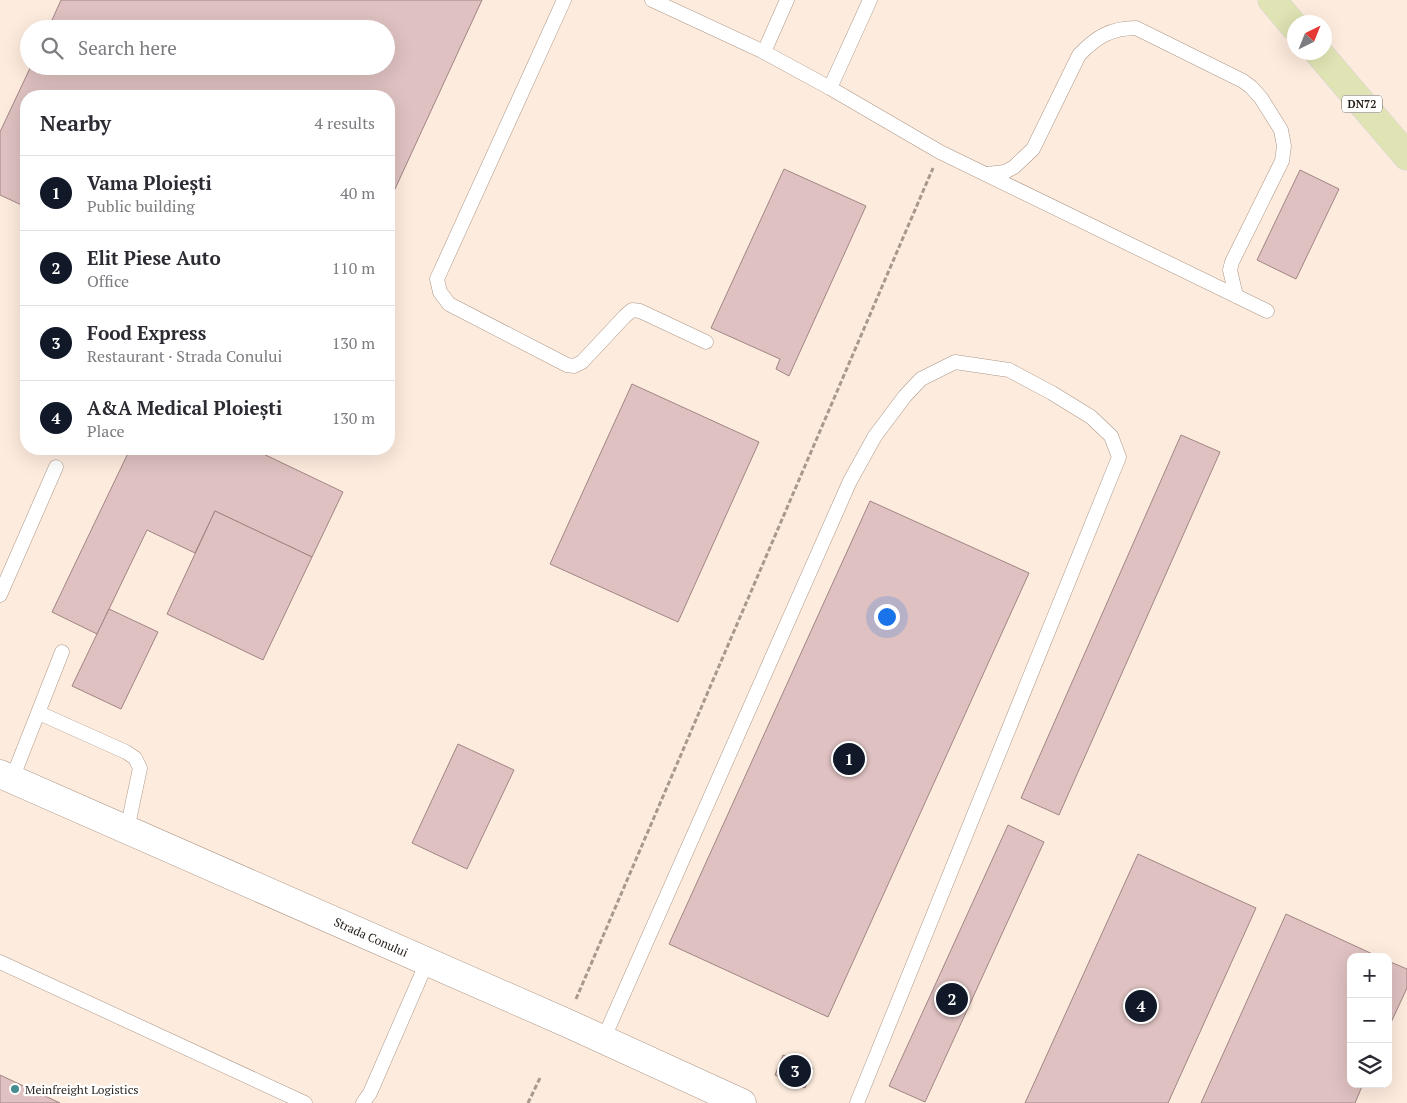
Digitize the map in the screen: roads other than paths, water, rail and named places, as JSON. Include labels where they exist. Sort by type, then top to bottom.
[{"type":"main road","points":[[1272,0],[1287,18]]},
{"type":"main road","name":"DN72","points":[[1325,60],[1407,156]]},
{"type":"street","name":"Strada Conului","points":[[6,777],[742,1103]]},
{"type":"lane","points":[[564,0],[438,279],[440,292],[449,304],[574,366],[582,362],[632,310],[640,311],[706,342]]},
{"type":"lane","points":[[652,0],[764,52],[940,152],[1267,311]]},
{"type":"lane","points":[[764,52],[787,0]]},
{"type":"lane","points":[[830,88],[870,0]]},
{"type":"lane","points":[[986,174],[1005,172],[1014,167],[1033,149],[1079,55],[1087,46],[1105,34],[1121,28],[1136,28],[1243,81],[1261,98],[1280,130],[1284,146],[1282,160],[1232,262],[1230,270],[1236,296]]},
{"type":"lane","points":[[603,1040],[850,481],[875,436],[905,396],[921,379],[946,366],[955,362],[1009,370],[1091,417],[1112,436],[1119,457],[857,1103]]},
{"type":"lane","points":[[0,595],[56,466]]},
{"type":"lane","points":[[6,777],[39,713],[62,652]]},
{"type":"lane","points":[[39,713],[126,752],[135,758],[140,768],[127,830]]},
{"type":"lane","points":[[0,962],[305,1103]]},
{"type":"lane","points":[[363,1103],[370,1093],[427,962]]},
{"type":"place","name":"Vama Ploiești","points":[[849,759]]},
{"type":"place","name":"Elit Piese Auto","points":[[952,999]]},
{"type":"place","name":"A&A Medical Ploiești","points":[[1141,1006]]},
{"type":"place","name":"Food Express","points":[[795,1071]]},
{"type":"place","name":"Meinfreight Logistics","points":[[15,1089]]}]
